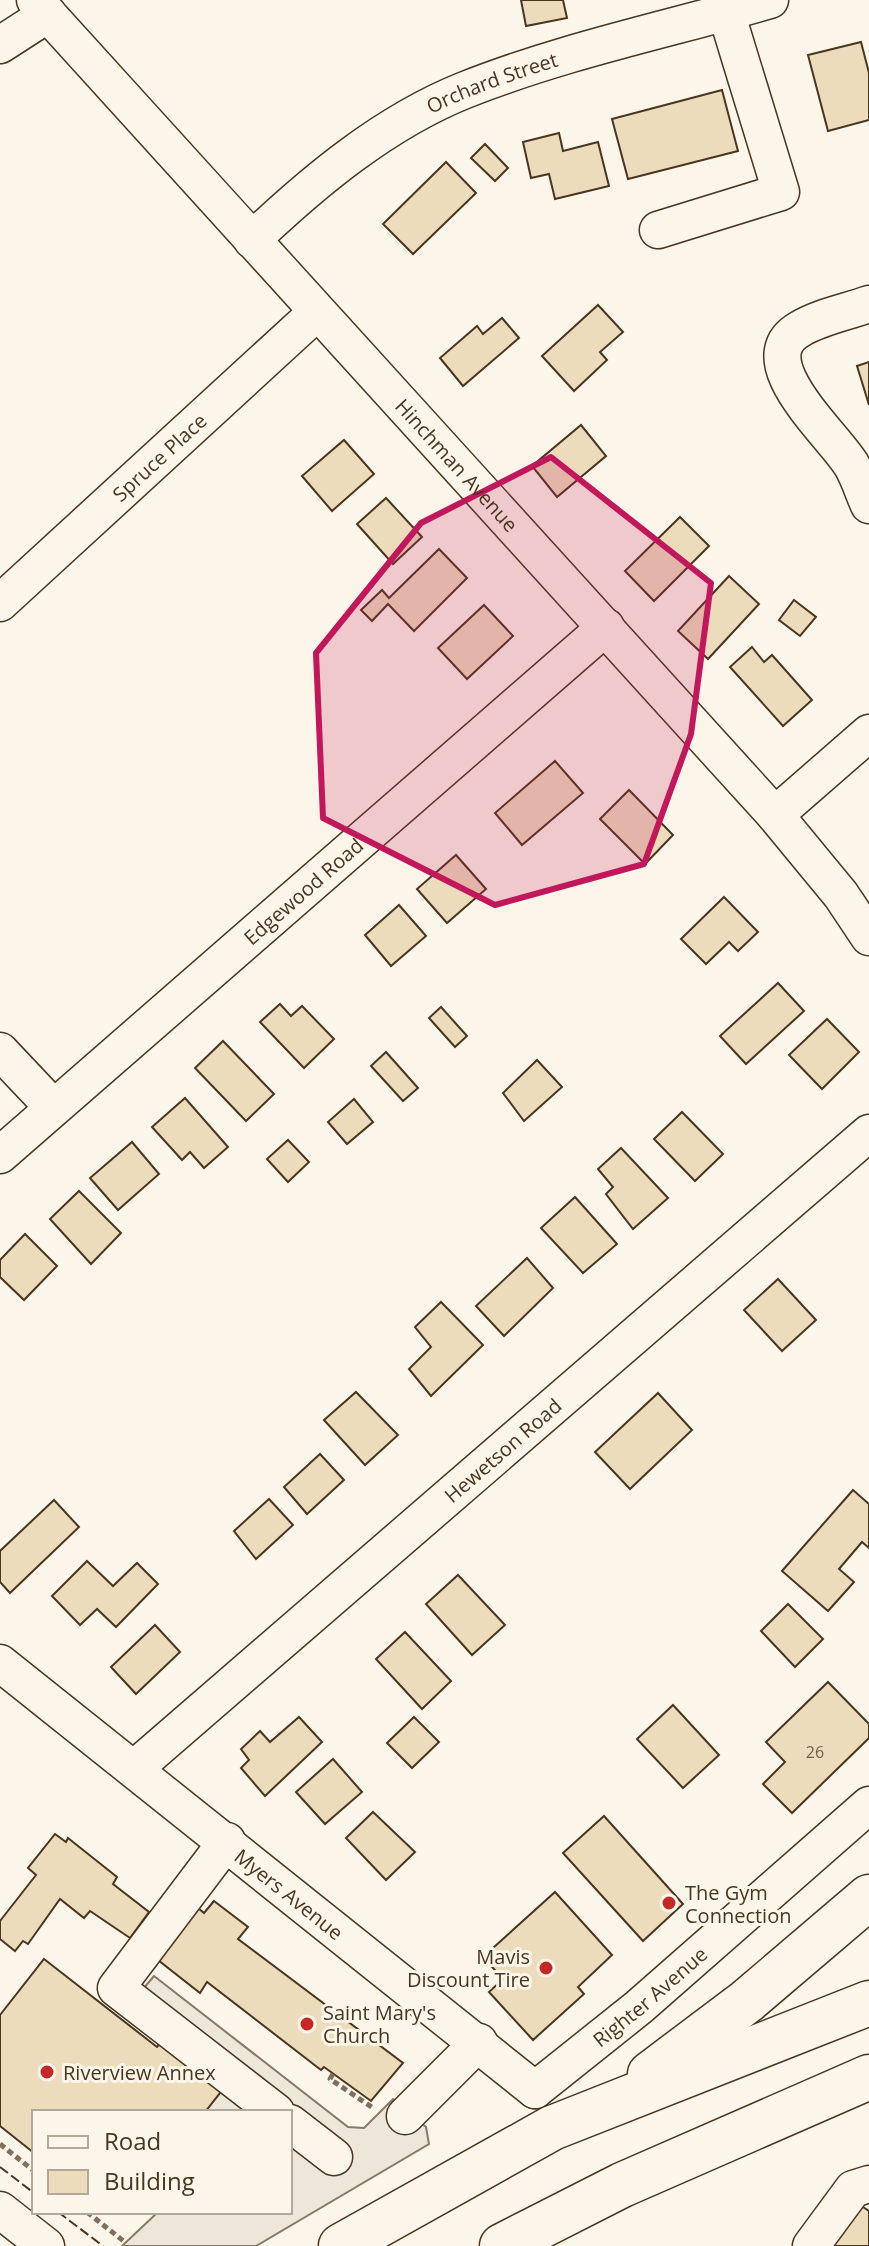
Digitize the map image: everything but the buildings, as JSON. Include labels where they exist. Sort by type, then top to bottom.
[{"type":"highway","points":[[611,2105],[758,1992],[869,1897]]},
{"type":"highway","points":[[341,2246],[520,2144],[869,2003]]},
{"type":"highway","points":[[502,2246],[622,2185],[869,2077]]},
{"type":"street","name":"Orchard Street","points":[[252,240],[339,164],[400,124],[464,90],[770,0]]},
{"type":"street","points":[[0,45],[42,7]]},
{"type":"street","name":"Hinchman Avenue","points":[[42,7],[775,815],[832,884],[869,937]]},
{"type":"street","points":[[658,230],[781,192],[726,12]]},
{"type":"street","points":[[869,304],[797,329],[784,347],[782,364],[788,383],[851,465],[869,505]]},
{"type":"street","name":"Spruce Place","points":[[0,603],[317,312]]},
{"type":"street","name":"Edgewood Road","points":[[0,1155],[52,1106],[606,627]]},
{"type":"street","points":[[775,815],[869,733]]},
{"type":"street","points":[[0,1051],[52,1106]]},
{"type":"street","name":"Hewetson Road","points":[[135,1768],[869,1133]]},
{"type":"street","name":"Myers Avenue","points":[[0,1663],[479,2042],[535,2090]]},
{"type":"street","name":"Righter Avenue","points":[[535,2090],[661,1988],[869,1805]]},
{"type":"street","points":[[227,1841],[116,1988],[273,2110]]},
{"type":"street","points":[[389,2112],[479,2042]]},
{"type":"street","points":[[520,2144],[535,2090]]},
{"type":"street","points":[[292,2125],[334,2157]]},
{"type":"street","points":[[811,2246],[853,2189],[868,2186]]},
{"type":"street","points":[[0,2210],[46,2246]]},
{"type":"path","points":[[333,2074],[330,2079],[389,2112]]},
{"type":"path","points":[[0,2144],[32,2169]]},
{"type":"path","points":[[90,2214],[126,2243]]},
{"type":"highlighted area","points":[[551,457],[711,583],[691,734],[644,864],[495,905],[323,818],[316,653],[421,523]]},
{"type":"shaded area","points":[[154,1976],[348,2127],[364,2128],[393,2099],[426,2127],[429,2144],[256,2246],[122,2246],[156,2214],[292,2214],[292,2110],[207,2110],[227,2084],[127,2008]]},
{"type":"fence","points":[[0,2167],[32,2191]]},
{"type":"fence","points":[[61,2214],[103,2246]]},
{"type":"place","name":"The Gym Connection","points":[[669,1903]]},
{"type":"place","name":"Mavis Discount Tire","points":[[546,1968]]},
{"type":"place","name":"Saint Mary's Church","points":[[307,2024]]},
{"type":"place","name":"Riverview Annex","points":[[47,2072]]}]
